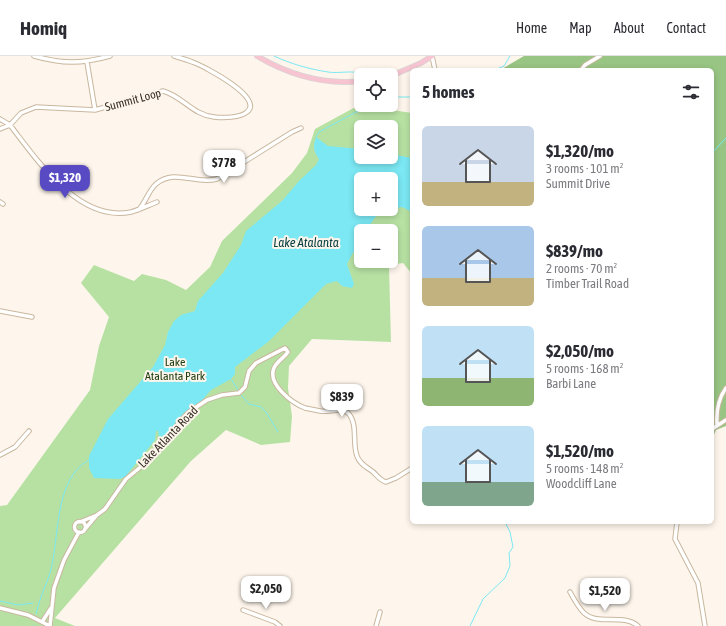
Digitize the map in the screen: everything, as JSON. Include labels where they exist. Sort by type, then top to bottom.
[{"type":"main road","points":[[257,56],[280,68],[314,79],[334,82],[354,81]]},
{"type":"main road","points":[[410,68],[432,56]]},
{"type":"main road","points":[[398,73],[410,68]]},
{"type":"street","points":[[34,56],[56,62],[87,62],[110,56]]},
{"type":"street","name":"Summit Loop","points":[[10,125],[21,113],[36,107],[95,110],[163,91],[172,93],[199,113],[213,117],[228,117],[246,113],[249,110],[250,102],[241,90],[194,62],[174,56]]},
{"type":"street","points":[[432,56],[435,68]]},
{"type":"street","points":[[583,68],[600,56]]},
{"type":"street","points":[[87,62],[95,110]]},
{"type":"street","points":[[0,118],[10,125],[55,182],[92,208],[112,212],[132,212],[157,202]]},
{"type":"street","points":[[0,129],[10,125]]},
{"type":"street","points":[[139,208],[155,185],[166,178],[179,176],[209,182],[217,179],[292,132],[301,128]]},
{"type":"street","points":[[0,311],[32,318]]},
{"type":"street","name":"Lake Atlanta Road","points":[[85,529],[97,515],[105,509],[126,479],[155,455],[177,425],[189,412],[208,400],[222,395],[239,393],[245,387],[249,371],[256,363],[285,348],[288,352],[273,369],[272,377],[275,384],[282,392],[304,408],[325,412],[343,410],[347,412],[351,416],[354,425],[357,456],[361,463],[381,481],[386,482],[396,478],[410,469]]},
{"type":"street","points":[[717,425],[716,412],[722,394],[726,388]]},
{"type":"street","points":[[714,427],[726,420]]},
{"type":"street","points":[[0,455],[15,446],[29,431]]},
{"type":"street","name":"Lake Atlanta Road","points":[[80,522],[97,515]]},
{"type":"street","points":[[0,608],[28,616],[50,626],[54,588],[64,560],[79,532],[85,529],[84,524],[80,522],[76,524],[74,528],[79,532]]},
{"type":"street","points":[[677,524],[675,539],[698,583],[705,626]]},
{"type":"street","points":[[570,592],[584,614],[590,618],[633,622],[638,626]]},
{"type":"street","points":[[42,622],[51,607]]},
{"type":"street","points":[[243,610],[275,622],[280,626]]},
{"type":"street","points":[[376,626],[380,612]]},
{"type":"green space","points":[[524,56],[726,56],[726,426],[716,430],[714,434],[714,68],[503,68]]},
{"type":"green space","name":"Lake Atalanta Park","points":[[354,108],[354,112],[398,111],[410,113],[410,272],[403,263],[398,264],[398,224],[354,224],[354,268],[389,268],[391,342],[312,339],[289,366],[288,388],[292,416],[290,442],[261,445],[226,430],[191,461],[55,618],[75,626],[0,626],[0,506],[7,505],[90,390],[99,346],[109,317],[81,283],[94,265],[134,281],[142,274],[166,280],[186,290],[210,267],[222,241],[292,173],[307,153],[315,129]]},
{"type":"water","name":"Lake Atalanta","points":[[316,137],[328,146],[354,148],[354,164],[398,164],[398,155],[410,158],[410,211],[402,207],[398,208],[398,172],[354,172],[354,216],[376,216],[371,224],[354,224],[354,251],[347,264],[354,284],[352,288],[342,286],[337,281],[326,284],[268,342],[235,367],[235,374],[231,379],[211,390],[198,405],[184,413],[168,434],[159,438],[158,431],[156,431],[155,440],[125,477],[119,479],[94,478],[89,468],[89,456],[108,419],[153,367],[165,345],[168,332],[174,321],[181,315],[195,311],[198,301],[223,273],[241,245],[246,231],[282,201],[299,181],[316,165],[319,159],[314,148]]},
{"type":"waterway","points":[[274,56],[294,64],[328,72],[354,72]]},
{"type":"waterway","points":[[500,68],[504,66],[510,56]]},
{"type":"waterway","points":[[398,97],[410,97]]},
{"type":"waterway","points":[[316,137],[319,132],[356,112]]},
{"type":"waterway","points":[[714,151],[726,138]]},
{"type":"waterway","points":[[231,379],[238,390]]},
{"type":"waterway","points":[[241,395],[249,404],[261,407],[266,412],[278,432]]},
{"type":"waterway","points":[[36,614],[50,573],[63,495],[69,481],[77,469],[89,460]]},
{"type":"waterway","points":[[470,626],[483,599],[505,578],[510,566],[509,553],[513,547],[510,532],[506,524]]},
{"type":"waterway","points":[[0,601],[18,605],[33,603]]}]
